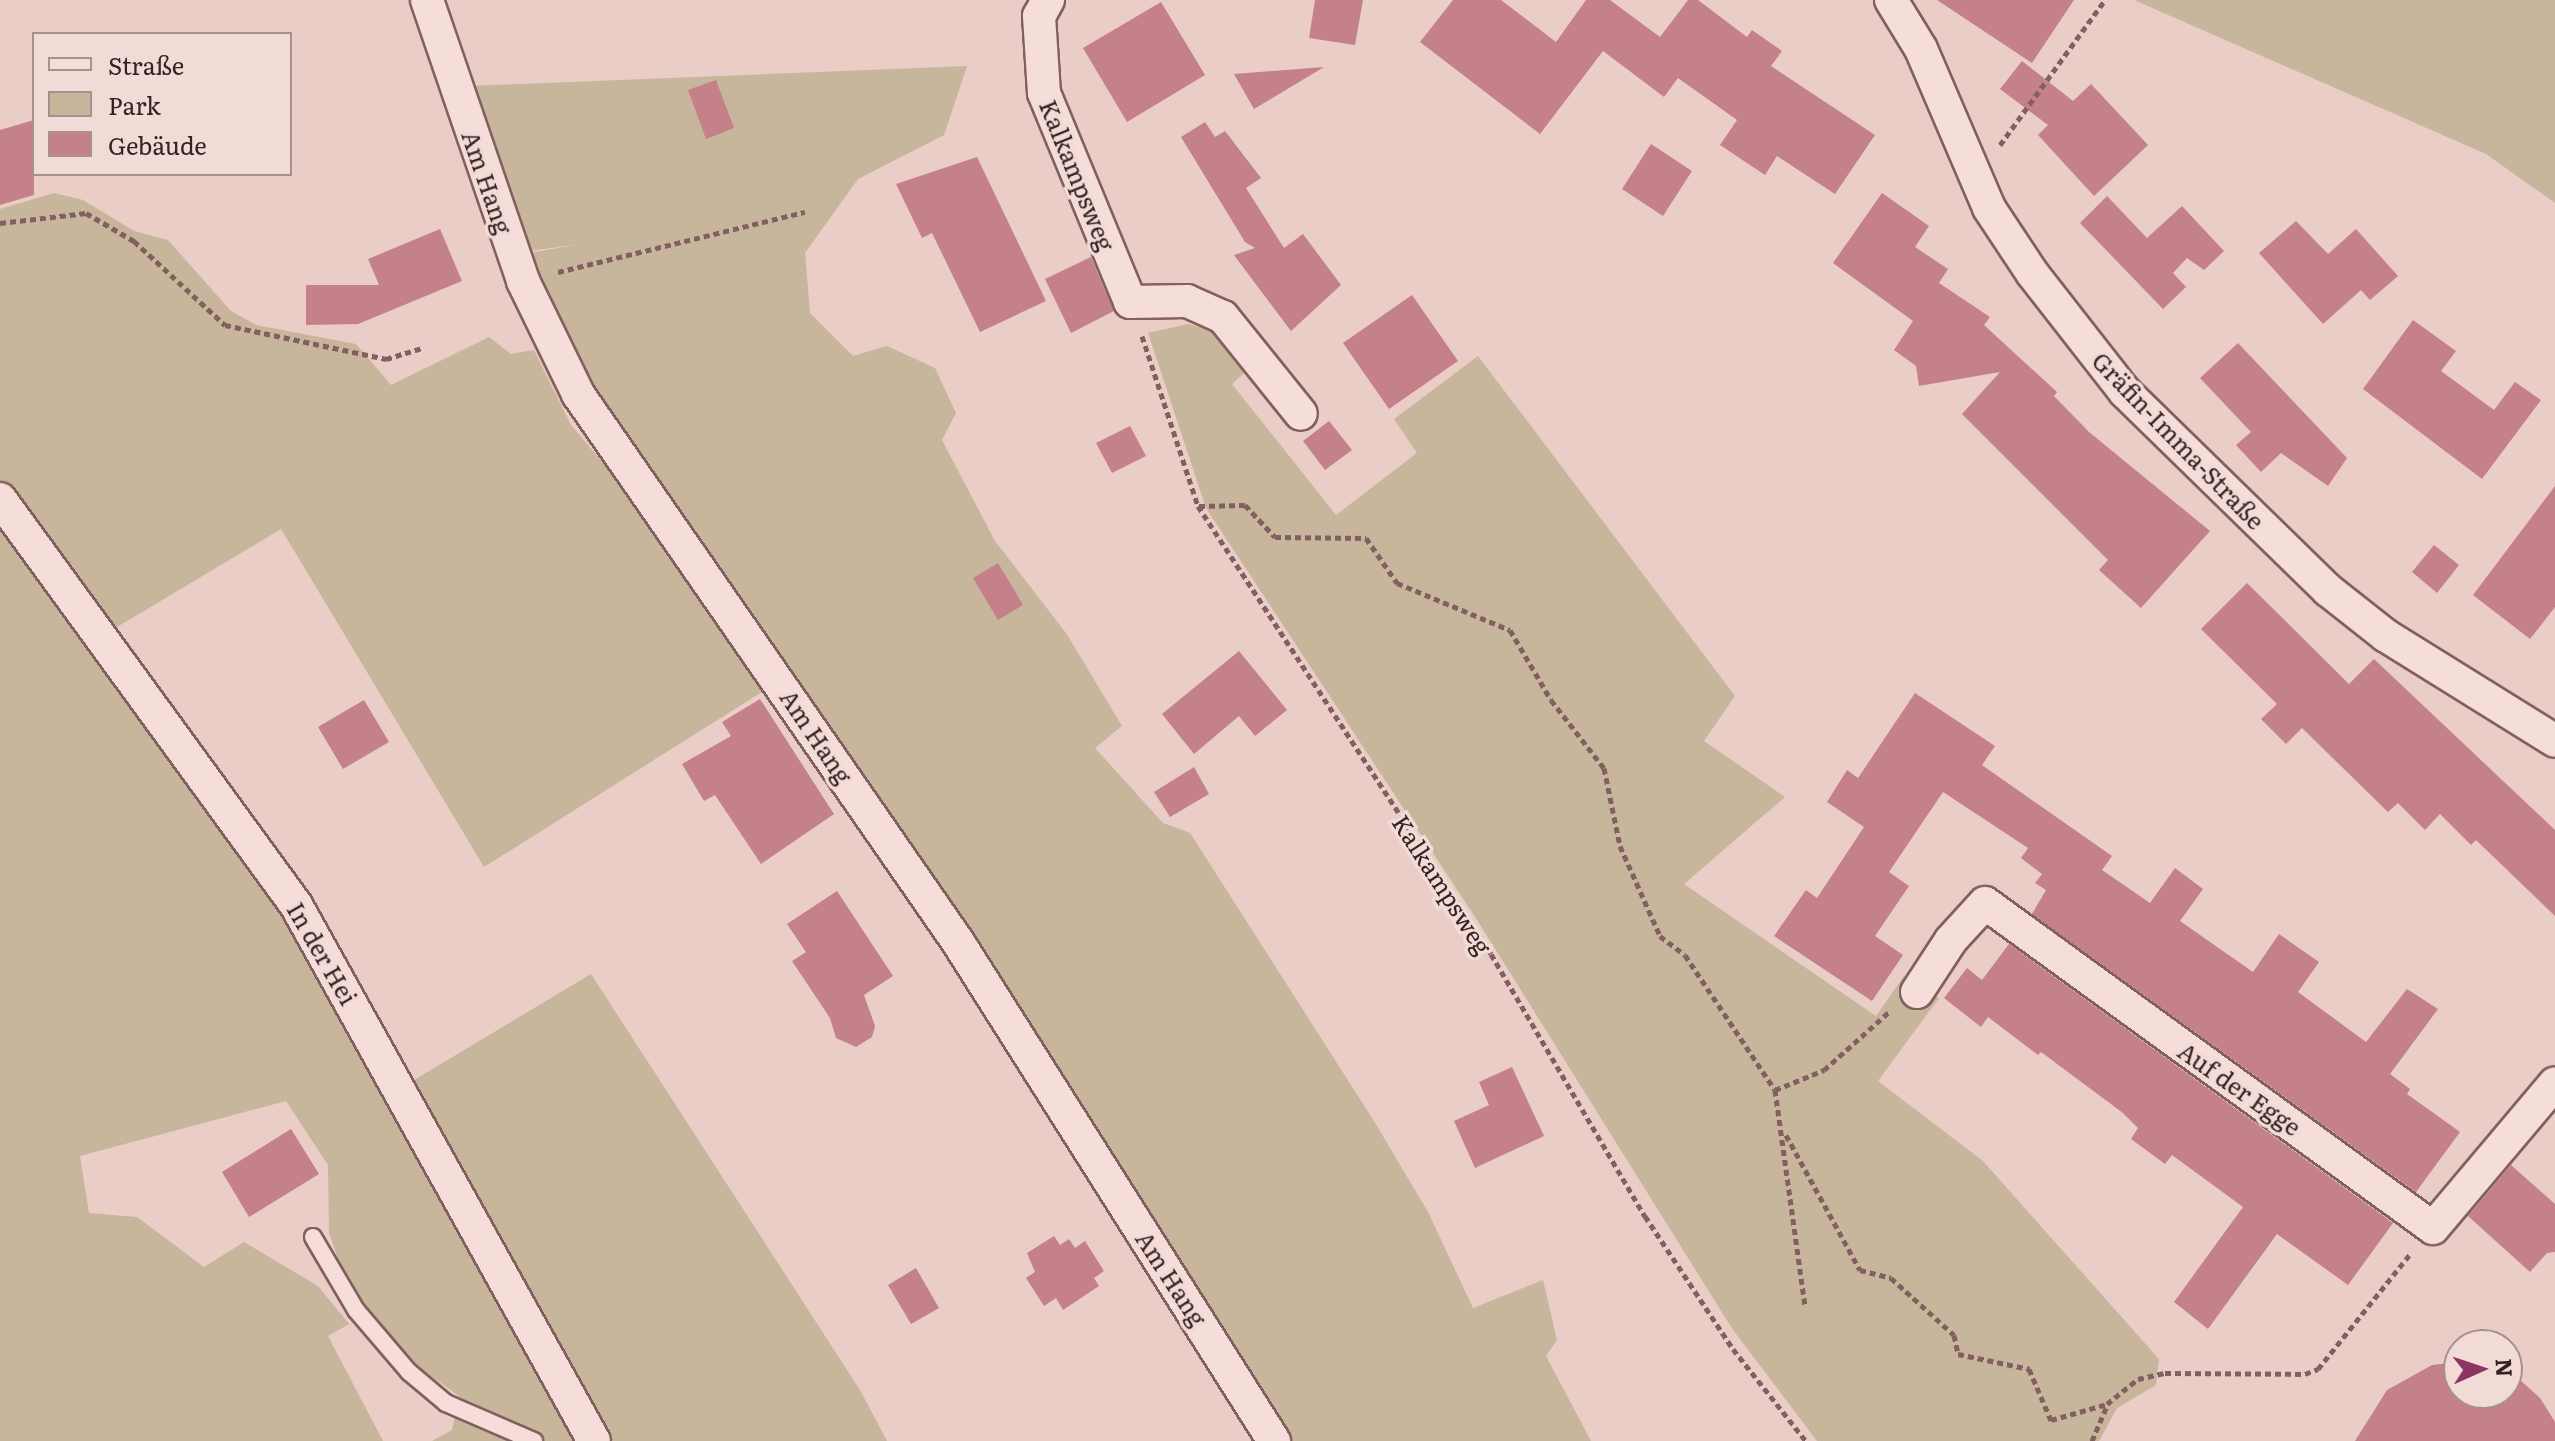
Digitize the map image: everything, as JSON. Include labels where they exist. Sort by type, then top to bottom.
[{"type":"street","name":"Am Hang","points":[[427,0],[523,281],[578,394],[958,942],[1274,1441]]},
{"type":"street","name":"Kalkampsweg","points":[[1048,0],[1039,16],[1044,93],[1130,302]]},
{"type":"street","name":"Gräfin-Imma-Straße","points":[[1891,0],[1921,49],[1975,180],[2032,273],[2125,392],[2328,590],[2385,635],[2555,741]]},
{"type":"street","points":[[1130,302],[1187,301],[1223,317],[1301,414]]},
{"type":"street","name":"In der Hei","points":[[0,499],[296,905],[594,1441]]},
{"type":"street","name":"Auf der Egge","points":[[1917,992],[1951,940],[1985,903],[2433,1228]]},
{"type":"street","points":[[2433,1228],[2555,1083]]},
{"type":"lane","points":[[313,1237],[356,1310],[409,1372],[446,1403],[534,1441]]},
{"type":"path","points":[[1975,180],[2105,0]]},
{"type":"path","points":[[523,281],[805,212]]},
{"type":"path","points":[[0,223],[86,213],[134,241],[225,325],[386,359],[423,348]]},
{"type":"path","name":"Kalkampsweg","points":[[1130,302],[1198,506],[1491,954],[1645,1216],[1733,1349],[1806,1441]]},
{"type":"path","points":[[1198,506],[1245,505],[1275,537],[1366,538],[1397,583],[1510,630],[1551,700],[1604,768],[1620,846],[1660,936],[1685,955],[1775,1090],[1785,1133],[1788,1207],[1805,1306]]},
{"type":"path","points":[[1775,1090],[1824,1070],[1891,1011],[1900,994],[1917,992]]},
{"type":"path","points":[[1785,1133],[1860,1270],[1891,1278],[1954,1335],[1958,1354],[2029,1369],[2051,1420],[2107,1404],[2138,1379],[2165,1373],[2305,1374],[2318,1369],[2433,1228]]},
{"type":"path","points":[[2092,1441],[2107,1404]]},
{"type":"green space","points":[[2134,0],[2555,0],[2555,203],[2486,154]]},
{"type":"green space","points":[[967,66],[944,135],[858,179],[805,253],[810,313],[853,356],[887,346],[935,368],[956,413],[942,440],[995,541],[1066,633],[1122,726],[1095,748],[1163,823],[1190,833],[1374,1121],[1428,1212],[1473,1308],[1543,1280],[1557,1340],[1546,1356],[1591,1441],[1292,1441],[1095,1130],[593,383],[530,253],[580,244],[530,251],[469,86]]},
{"type":"green space","points":[[54,193],[83,200],[134,231],[168,240],[231,311],[256,325],[356,344],[391,385],[489,337],[511,354],[534,350],[571,425],[649,517],[765,690],[484,867],[281,529],[97,639],[295,921],[584,1441],[432,1441],[452,1430],[459,1396],[418,1367],[365,1308],[342,1270],[329,1233],[328,1165],[286,1101],[80,1156],[89,1213],[137,1217],[204,1267],[244,1242],[318,1286],[349,1324],[328,1336],[383,1441],[0,1441],[0,209]]},
{"type":"green space","points":[[1188,324],[1215,331],[1245,372],[1232,384],[1336,515],[1417,453],[1394,419],[1478,356],[1735,696],[1704,741],[1785,797],[1684,884],[1876,1016],[1904,976],[1939,998],[1878,1081],[1983,1161],[2159,1359],[2156,1385],[2117,1408],[2099,1441],[1817,1441],[1733,1330],[1479,923],[1206,508],[1148,333]]},
{"type":"green space","points":[[591,974],[860,1390],[887,1441],[607,1441],[409,1083]]},
{"type":"building","points":[[1315,0],[1363,0],[1355,45],[1309,38]]},
{"type":"building","points":[[1453,0],[1501,0],[1556,42],[1586,0],[1610,0],[1660,37],[1688,0],[1698,0],[1747,37],[1752,30],[1782,51],[1771,66],[1875,135],[1835,194],[1777,156],[1765,175],[1720,145],[1737,120],[1678,78],[1664,97],[1603,51],[1540,134],[1420,42]]},
{"type":"building","points":[[1937,0],[2074,0],[2032,63]]},
{"type":"building","points":[[1161,2],[1205,75],[1127,122],[1083,48]]},
{"type":"building","points":[[2022,61],[2073,101],[2091,84],[2148,145],[2094,196],[2038,135],[2048,125],[2000,89]]},
{"type":"building","points":[[1324,67],[1254,109],[1234,74]]},
{"type":"building","points":[[716,80],[734,128],[706,139],[688,90]]},
{"type":"building","points":[[32,121],[34,195],[0,205],[0,130]]},
{"type":"building","points":[[1205,122],[1215,137],[1225,131],[1261,178],[1246,188],[1284,248],[1303,234],[1341,285],[1291,331],[1234,255],[1255,248],[1245,242],[1181,137]]},
{"type":"building","points":[[1651,144],[1692,171],[1663,216],[1622,189]]},
{"type":"building","points":[[977,157],[1046,301],[980,332],[932,233],[922,238],[896,184]]},
{"type":"building","points":[[1882,193],[1929,226],[1915,247],[1948,269],[1939,283],[1990,317],[1984,325],[2057,392],[2054,396],[2089,432],[2210,531],[2141,608],[2099,570],[2108,560],[1962,414],[2000,372],[1919,386],[1916,366],[1894,350],[1913,321],[1833,263]]},
{"type":"building","points":[[2107,196],[2147,238],[2182,206],[2224,251],[2204,270],[2187,258],[2173,273],[2186,287],[2163,309],[2080,223]]},
{"type":"building","points":[[2296,221],[2328,254],[2356,229],[2398,276],[2370,300],[2361,290],[2323,324],[2259,253]]},
{"type":"building","points":[[440,229],[462,281],[358,324],[306,325],[306,285],[379,285],[368,259]]},
{"type":"building","points":[[1091,257],[1114,311],[1071,333],[1045,279]]},
{"type":"building","points":[[1412,295],[1458,361],[1389,409],[1343,343]]},
{"type":"building","points":[[2413,320],[2456,351],[2441,371],[2494,410],[2515,382],[2541,400],[2482,479],[2363,389]]},
{"type":"building","points":[[2238,343],[2347,458],[2328,486],[2281,453],[2261,472],[2236,445],[2251,432],[2200,378]]},
{"type":"building","points":[[1329,421],[1352,450],[1325,470],[1303,441]]},
{"type":"building","points":[[1130,426],[1146,456],[1112,473],[1096,443]]},
{"type":"building","points":[[2555,486],[2555,607],[2530,639],[2473,595]]},
{"type":"building","points":[[2434,545],[2459,565],[2437,593],[2412,572]]},
{"type":"building","points":[[998,563],[1023,605],[998,620],[973,578]]},
{"type":"building","points":[[2247,583],[2349,684],[2374,659],[2555,830],[2555,916],[2476,840],[2471,845],[2440,814],[2425,830],[2398,803],[2388,812],[2302,728],[2286,744],[2261,719],[2277,704],[2201,629]]},
{"type":"building","points":[[1239,651],[1287,710],[1255,736],[1239,716],[1194,754],[1162,714]]},
{"type":"building","points":[[1915,693],[1995,746],[1982,765],[2112,856],[2102,870],[2150,903],[2175,868],[2203,889],[2180,921],[2253,972],[2279,934],[2319,962],[2298,992],[2366,1042],[2407,989],[2438,1009],[2390,1074],[2410,1089],[2407,1094],[2460,1132],[2416,1192],[2032,914],[2046,890],[2035,883],[2042,874],[2021,858],[2028,848],[1943,792],[1889,872],[1909,886],[1875,936],[1903,955],[1872,1001],[1774,936],[1806,890],[1817,898],[1864,827],[1827,802],[1847,770],[1858,778]]},
{"type":"building","points":[[760,699],[834,814],[761,864],[715,795],[704,801],[682,764],[731,736],[722,722]]},
{"type":"building","points":[[364,700],[389,742],[343,769],[318,727]]},
{"type":"building","points":[[1194,767],[1209,794],[1170,817],[1154,792]]},
{"type":"building","points":[[837,891],[893,976],[864,995],[875,1026],[872,1037],[856,1047],[836,1038],[830,1018],[792,961],[806,952],[787,924]]},
{"type":"building","points":[[2009,944],[2393,1223],[2348,1285],[2277,1234],[2208,1329],[2174,1302],[2243,1207],[2172,1155],[2165,1164],[2131,1139],[2138,1128],[2123,1113],[2041,1052],[2038,1055],[1988,1017],[1981,1027],[1944,998],[1967,968],[1982,980]]},
{"type":"building","points":[[1512,1067],[1544,1136],[1475,1168],[1454,1121],[1489,1105],[1479,1082]]},
{"type":"building","points":[[291,1129],[319,1174],[249,1217],[222,1172]]},
{"type":"building","points":[[2511,1165],[2555,1204],[2555,1252],[2547,1253],[2530,1272],[2468,1216]]},
{"type":"building","points":[[1054,1236],[1060,1245],[1069,1239],[1075,1248],[1085,1241],[1104,1271],[1094,1278],[1099,1286],[1063,1310],[1056,1298],[1044,1306],[1026,1278],[1035,1272],[1027,1253]]},
{"type":"building","points":[[916,1268],[939,1308],[911,1324],[888,1285]]},
{"type":"building","points":[[2443,1364],[2443,1409],[2523,1409],[2523,1383],[2540,1398],[2555,1422],[2555,1441],[2355,1441],[2387,1390],[2432,1365]]}]
